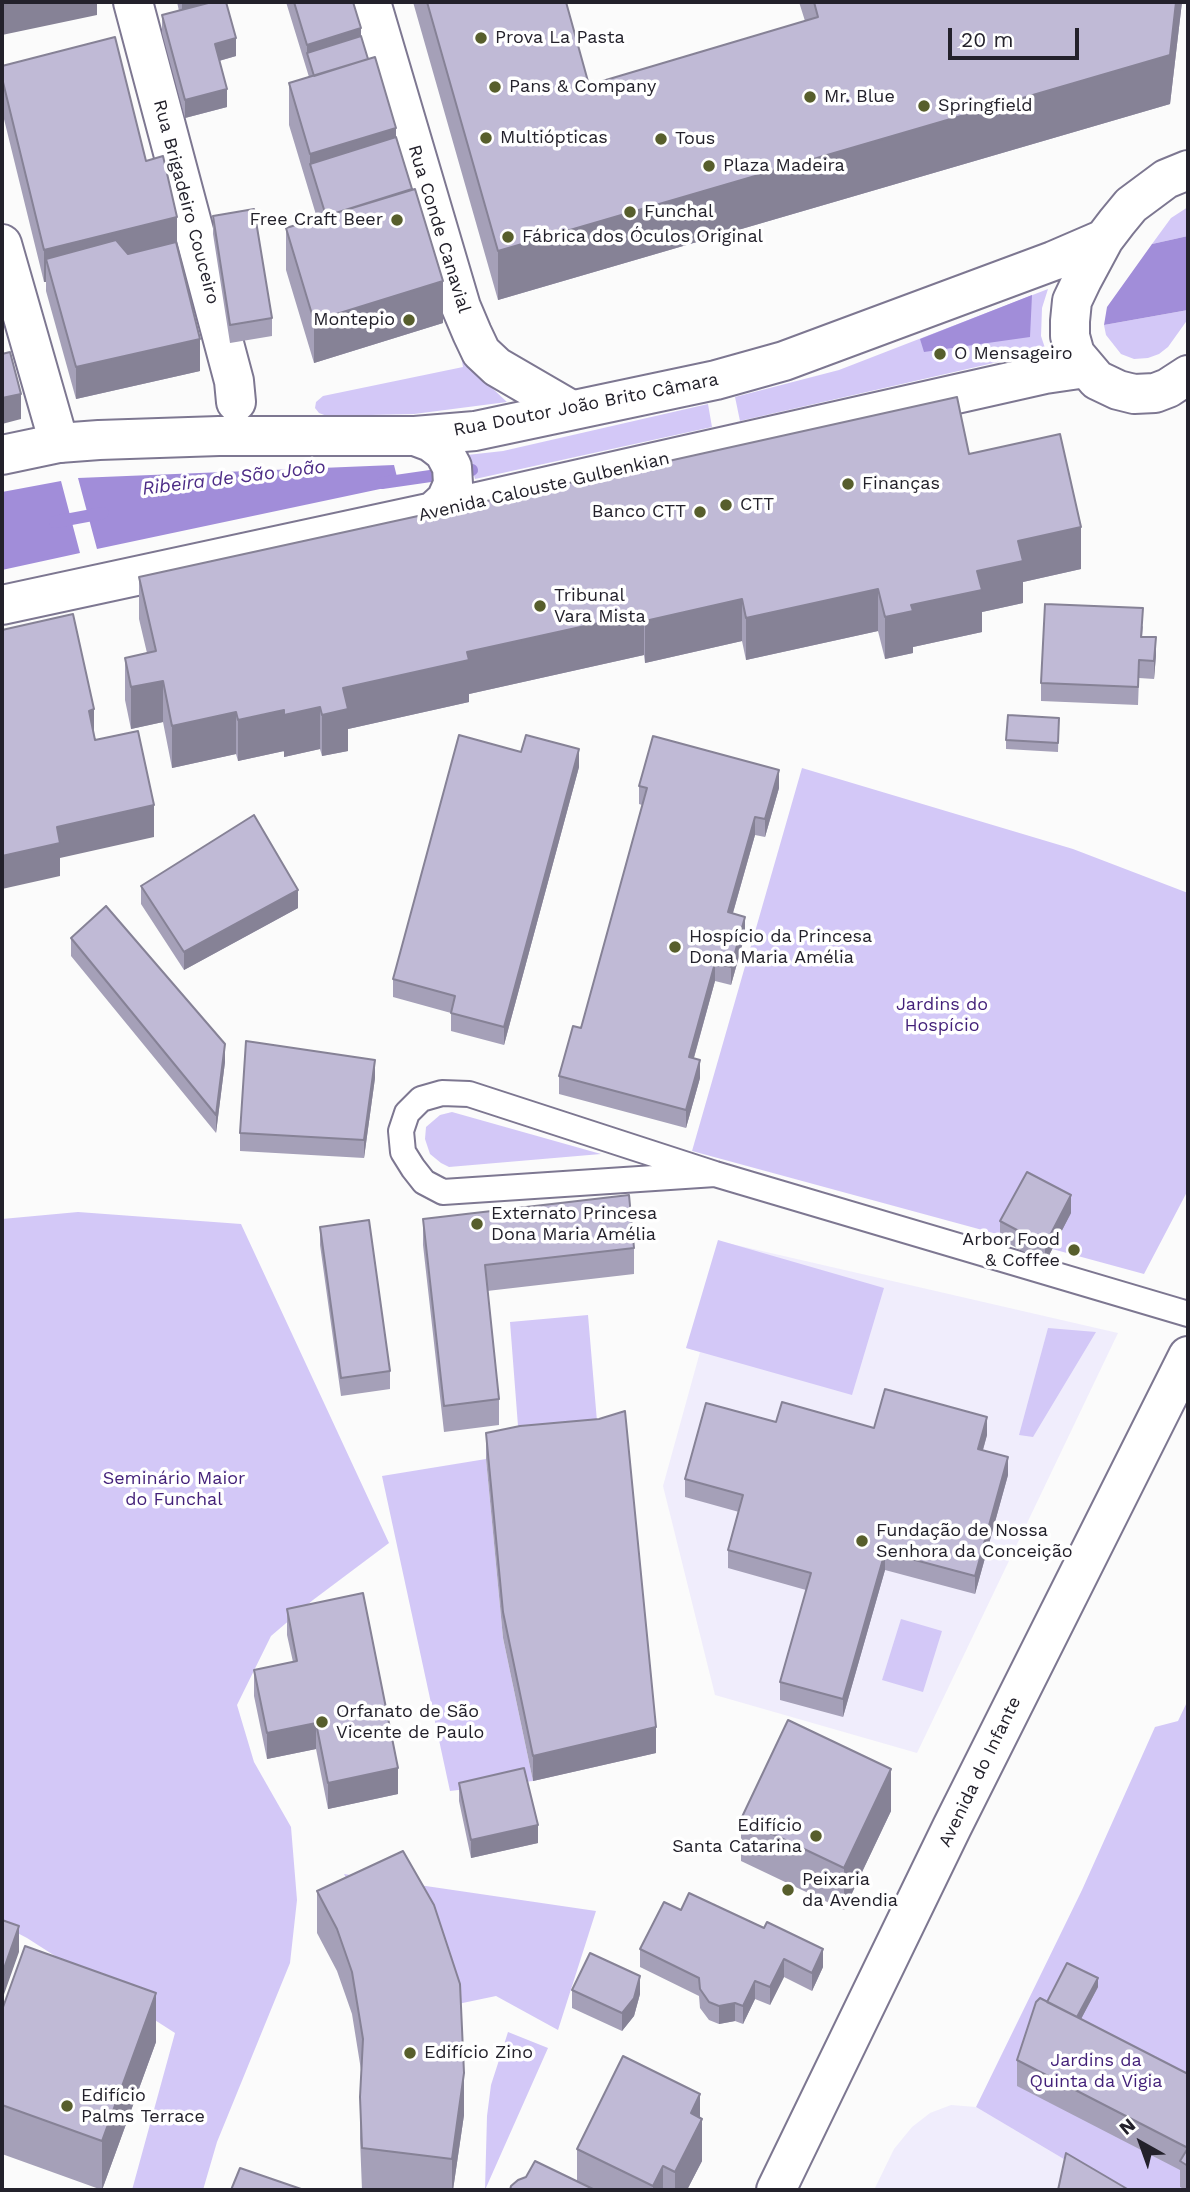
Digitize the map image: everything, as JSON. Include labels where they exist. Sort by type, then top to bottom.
[{"type":"main road","name":"Rua Brigadeiro Couceiro","points":[[133,2],[234,381],[236,402]]},
{"type":"main road","name":"Rua Conde Canavial","points":[[370,2],[461,307],[481,352],[497,367],[570,410]]},
{"type":"main road","points":[[1188,170],[1166,179],[1131,205],[1104,239],[1072,302],[1070,336],[1075,354],[1086,368],[1097,380],[1118,390],[1172,400],[1168,388],[1188,375]]},
{"type":"main road","name":"Rua Doutor João Brito Câmara","points":[[2,455],[59,443],[219,436],[415,436],[475,431],[716,380],[784,361],[1053,261],[1104,239]]},
{"type":"main road","points":[[2,244],[59,443]]},
{"type":"main road","name":"Avenida Calouste Gulbenkian","points":[[2,605],[433,512],[1045,374],[1086,368]]},
{"type":"main road","points":[[415,436],[431,442],[444,452],[452,467],[453,484],[446,500],[433,512]]},
{"type":"main road","name":"Avenida do Infante","points":[[776,2190],[958,1815],[1188,1356]]},
{"type":"lane","points":[[715,1174],[443,1192],[424,1182],[413,1168],[403,1152],[401,1131],[407,1113],[421,1099],[442,1093],[469,1094],[715,1174],[1188,1314]]},
{"type":"shaded area","points":[[723,1242],[1118,1333],[917,1753],[715,1695],[663,1486],[700,1352],[686,1348]]},
{"type":"shaded area","points":[[951,2105],[976,2107],[1116,2190],[874,2190],[894,2149],[912,2127],[930,2113]]},
{"type":"green space","points":[[1188,207],[1188,236],[1152,244],[1171,218]]},
{"type":"green space","points":[[1048,289],[1042,308],[1041,336],[1046,351],[740,421],[735,397],[839,370]]},
{"type":"green space","points":[[1188,310],[1188,319],[1168,347],[1148,358],[1134,359],[1121,354],[1106,335],[1104,325]]},
{"type":"green space","points":[[458,340],[476,373],[507,402],[414,414],[327,416],[315,408],[316,402],[323,396],[463,367]]},
{"type":"green space","points":[[708,404],[712,427],[475,479],[467,455],[503,451]]},
{"type":"green space","name":"Jardins do Hospício","points":[[802,768],[1073,849],[1188,893],[1188,1190],[1144,1274],[692,1151]]},
{"type":"green space","points":[[452,1112],[601,1154],[449,1167],[430,1154],[425,1139],[426,1127],[440,1115]]},
{"type":"green space","name":"Seminário Maior do Funchal","points":[[78,1212],[241,1224],[389,1543],[313,1600],[271,1636],[237,1705],[254,1762],[291,1827],[297,1900],[290,1963],[217,2142],[203,2190],[132,2190],[175,2033],[27,1938],[2,1925],[2,1219]]},
{"type":"green space","points":[[718,1240],[884,1288],[852,1395],[686,1348]]},
{"type":"green space","points":[[588,1315],[599,1445],[520,1452],[510,1322]]},
{"type":"green space","points":[[1048,1328],[1096,1332],[1033,1437],[1019,1435]]},
{"type":"green space","points":[[486,1459],[503,1638],[533,1781],[450,1791],[382,1476]]},
{"type":"green space","points":[[901,1619],[942,1631],[923,1692],[882,1680]]},
{"type":"green space","name":"Jardins da Quinta da Vigia","points":[[1188,1700],[1188,2190],[1116,2190],[976,2107],[1082,1890],[1155,1727],[1178,1721]]},
{"type":"green space","points":[[344,1874],[596,1911],[558,2030],[496,1996],[453,2005],[364,1911]]},
{"type":"green space","points":[[508,2032],[548,2048],[485,2190],[487,2116],[491,2085]]},
{"type":"water","points":[[1188,236],[1188,310],[1104,325],[1107,307],[1152,244]]},
{"type":"water","points":[[1032,295],[1030,337],[924,352],[920,339]]},
{"type":"water","points":[[394,465],[399,485],[97,549],[78,478]]},
{"type":"water","points":[[61,481],[80,553],[2,570],[2,492]]},
{"type":"building","points":[[212,2],[226,2],[236,38],[215,44],[227,89],[185,100],[162,15]]},
{"type":"building","points":[[294,2],[353,2],[361,28],[307,45]]},
{"type":"building","name":"Plaza Madeira","points":[[427,2],[566,2],[589,85],[818,17],[814,2],[1176,2],[1170,55],[498,251]]},
{"type":"building","points":[[361,36],[368,59],[314,76],[307,53]]},
{"type":"building","points":[[115,37],[146,161],[163,156],[177,217],[44,250],[2,78],[2,66]]},
{"type":"building","points":[[375,57],[396,128],[310,154],[289,83]]},
{"type":"building","points":[[396,137],[412,189],[326,216],[310,164]]},
{"type":"building","points":[[415,189],[443,281],[314,321],[286,228]]},
{"type":"building","points":[[254,209],[272,318],[230,325],[213,216]]},
{"type":"building","points":[[116,240],[128,254],[176,242],[200,339],[76,367],[46,259]]},
{"type":"building","points":[[10,352],[21,394],[2,398],[2,354]]},
{"type":"building","points":[[957,397],[969,454],[1060,434],[1081,527],[1018,541],[1023,561],[977,571],[982,590],[911,605],[913,611],[885,617],[878,589],[746,618],[742,599],[645,621],[644,613],[467,652],[469,660],[343,688],[348,709],[322,715],[320,707],[284,715],[284,710],[238,720],[236,712],[172,726],[163,681],[131,687],[125,658],[156,651],[139,577],[601,476],[600,472],[627,465],[628,470]]},
{"type":"building","points":[[1045,604],[1143,608],[1141,637],[1156,637],[1154,661],[1139,660],[1138,687],[1041,683]]},
{"type":"building","points":[[73,614],[94,709],[89,711],[95,740],[138,731],[154,805],[57,827],[60,843],[2,856],[2,630]]},
{"type":"building","points":[[1008,715],[1059,718],[1058,743],[1006,740]]},
{"type":"building","points":[[459,735],[521,752],[526,735],[579,749],[504,1027],[451,1013],[455,996],[393,979]]},
{"type":"building","name":"Hospício da Princesa Dona Maria Amélia","points":[[653,736],[779,770],[765,819],[755,817],[728,912],[745,917],[731,967],[715,963],[689,1057],[700,1060],[686,1110],[559,1076],[573,1026],[581,1028],[647,788],[639,786]]},
{"type":"building","points":[[254,815],[298,890],[184,952],[141,886]]},
{"type":"building","points":[[106,906],[225,1044],[216,1115],[71,938]]},
{"type":"building","points":[[246,1041],[375,1060],[364,1140],[240,1133]]},
{"type":"building","points":[[1027,1172],[1071,1195],[1045,1245],[1000,1221]]},
{"type":"building","name":"Externato Princesa Dona Maria Amélia","points":[[629,1195],[634,1248],[485,1265],[499,1399],[444,1406],[423,1219]]},
{"type":"building","points":[[369,1220],[390,1371],[341,1378],[320,1227]]},
{"type":"building","name":"Fundação de Nossa Senhora da Conceição","points":[[885,1389],[987,1417],[978,1449],[1008,1457],[975,1576],[885,1552],[843,1699],[780,1682],[811,1573],[728,1550],[743,1495],[685,1479],[706,1403],[776,1422],[782,1402],[874,1428]]},
{"type":"building","points":[[625,1411],[656,1727],[533,1756],[503,1612],[486,1433],[520,1426],[599,1419]]},
{"type":"building","name":"Orfanato de São Vicente de Paulo","points":[[363,1593],[398,1768],[328,1783],[316,1723],[267,1733],[254,1670],[297,1661],[287,1609]]},
{"type":"building","points":[[788,1720],[891,1769],[844,1868],[741,1819]]},
{"type":"building","points":[[524,1768],[538,1825],[471,1840],[459,1783]]},
{"type":"building","name":"Edifício Zino","points":[[403,1851],[434,1905],[460,1984],[464,2073],[452,2159],[362,2148],[360,2097],[363,2039],[352,1972],[337,1929],[317,1891]]},
{"type":"building","points":[[689,1893],[764,1928],[767,1922],[823,1949],[812,1973],[784,1959],[770,1987],[755,1981],[743,2006],[735,2003],[719,2006],[709,2002],[700,1989],[699,1978],[640,1949],[664,1902],[681,1910]]},
{"type":"building","points":[[2,1920],[19,1926],[2,1974]]},
{"type":"building","name":"Edifício Palms Terrace","points":[[25,1946],[156,1993],[102,2141],[2,2105],[2,2010]]},
{"type":"building","points":[[590,1953],[640,1976],[634,1998],[622,2013],[572,1990]]},
{"type":"building","points":[[1067,1963],[1098,1978],[1077,2017],[1047,2002]]},
{"type":"building","points":[[1040,1998],[1188,2074],[1188,2148],[1017,2060],[1036,2002]]},
{"type":"building","points":[[623,2056],[700,2094],[691,2113],[702,2119],[675,2172],[663,2166],[653,2186],[577,2149]]},
{"type":"building","points":[[1188,2148],[1188,2166],[1180,2161]]},
{"type":"building","points":[[1066,2153],[1129,2190],[1058,2190]]},
{"type":"building","points":[[535,2161],[595,2190],[510,2190],[518,2180],[526,2177]]},
{"type":"building","points":[[240,2168],[304,2190],[231,2190]]},
{"type":"waterway","name":"Ribeira de São João","points":[[382,483],[472,470]]},
{"type":"waterway","name":"Ribeira de São João","points":[[55,522],[103,513]]},
{"type":"place","name":"Prova La Pasta","points":[[481,38]]},
{"type":"place","name":"Pans & Company","points":[[495,87]]},
{"type":"place","name":"Mr. Blue","points":[[810,97]]},
{"type":"place","name":"Springfield","points":[[924,106]]},
{"type":"place","name":"Multiópticas","points":[[486,138]]},
{"type":"place","name":"Tous","points":[[661,139]]},
{"type":"place","name":"Plaza Madeira","points":[[709,166]]},
{"type":"place","name":"Funchal","points":[[630,212]]},
{"type":"place","name":"Free Craft Beer","points":[[397,220]]},
{"type":"place","name":"Fábrica dos Óculos Original","points":[[508,237]]},
{"type":"place","name":"Montepio","points":[[409,320]]},
{"type":"place","name":"O Mensageiro","points":[[940,354]]},
{"type":"place","name":"Finanças","points":[[848,484]]},
{"type":"place","name":"CTT","points":[[726,505]]},
{"type":"place","name":"Banco CTT","points":[[700,512]]},
{"type":"place","name":"Tribunal Vara Mista","points":[[540,606]]},
{"type":"place","name":"Hospício da Princesa Dona Maria Amélia","points":[[675,947]]},
{"type":"place","name":"Externato Princesa Dona Maria Amélia","points":[[477,1224]]},
{"type":"place","name":"Arbor Food & Coffee","points":[[1074,1250]]},
{"type":"place","name":"Fundação de Nossa Senhora da Conceição","points":[[862,1541]]},
{"type":"place","name":"Orfanato de São Vicente de Paulo","points":[[322,1722]]},
{"type":"place","name":"Edifício Santa Catarina","points":[[816,1836]]},
{"type":"place","name":"Peixaria da Avendia","points":[[788,1890]]},
{"type":"place","name":"Edifício Zino","points":[[410,2053]]},
{"type":"place","name":"Edifício Palms Terrace","points":[[67,2106]]}]
